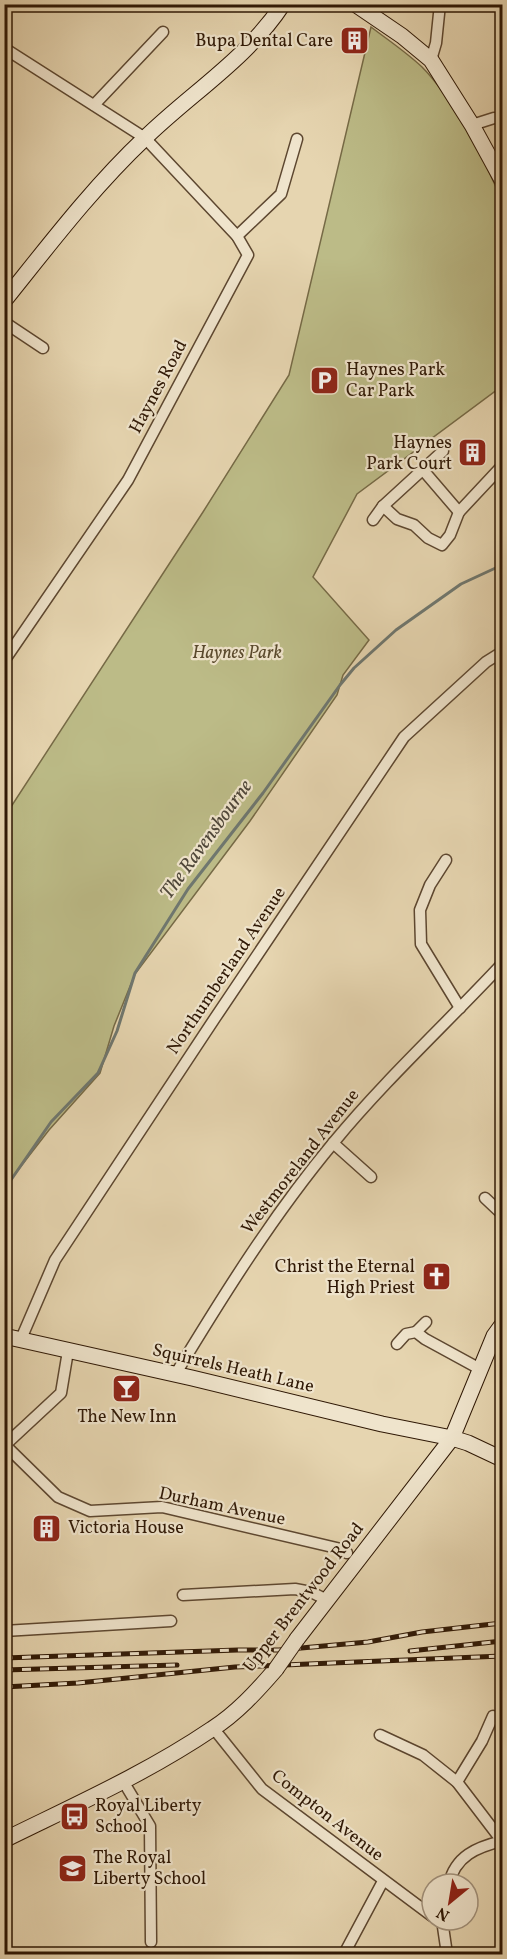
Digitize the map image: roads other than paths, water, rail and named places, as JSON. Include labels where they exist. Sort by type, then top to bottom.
[{"type":"street","points":[[4,301],[104,180],[145,138],[235,60],[272,21],[283,4]]},
{"type":"street","points":[[354,4],[402,36],[431,60],[472,125],[502,180]]},
{"type":"street","points":[[431,60],[436,43],[440,4]]},
{"type":"street","points":[[94,105],[163,32]]},
{"type":"street","name":"Haynes Road","points":[[4,48],[145,138],[237,236],[248,255],[128,480],[4,661]]},
{"type":"street","points":[[472,125],[494,118],[502,118]]},
{"type":"street","points":[[237,236],[281,195],[297,139]]},
{"type":"street","points":[[4,322],[43,348]]},
{"type":"street","points":[[373,520],[382,506],[443,451]]},
{"type":"street","points":[[382,506],[397,519],[414,525],[428,538],[442,545],[450,535],[459,512],[502,466]]},
{"type":"street","points":[[423,470],[459,512]]},
{"type":"street","name":"Northumberland Avenue","points":[[21,1339],[55,1260],[404,737],[486,662],[502,652]]},
{"type":"street","points":[[446,860],[430,885],[420,909],[421,944],[460,1008]]},
{"type":"street","name":"Westmoreland Avenue","points":[[175,1375],[248,1257],[333,1143],[374,1096],[502,964]]},
{"type":"street","points":[[333,1143],[372,1177]]},
{"type":"street","points":[[485,1198],[502,1214]]},
{"type":"street","points":[[397,1344],[406,1334],[416,1332],[426,1322]]},
{"type":"street","name":"Upper Brentwood Road","points":[[4,1840],[123,1781],[214,1728],[256,1692],[276,1670],[297,1639],[452,1438],[494,1336],[502,1325]]},
{"type":"street","points":[[416,1332],[480,1369]]},
{"type":"street","name":"Squirrels Heath Lane","points":[[4,1335],[382,1424],[452,1438],[502,1459]]},
{"type":"street","points":[[5,1445],[62,1393],[68,1351]]},
{"type":"street","name":"Durham Avenue","points":[[5,1445],[58,1497],[90,1511],[162,1507],[347,1553]]},
{"type":"street","points":[[183,1595],[295,1589],[311,1592],[327,1600]]},
{"type":"street","points":[[4,1631],[171,1621]]},
{"type":"street","points":[[457,1782],[482,1742],[493,1716]]},
{"type":"street","name":"Compton Avenue","points":[[214,1728],[262,1789],[420,1907]]},
{"type":"street","points":[[380,1735],[423,1755],[457,1782],[502,1841],[481,1846],[464,1856],[454,1872]]},
{"type":"street","points":[[123,1781],[150,1826],[150,1942]]},
{"type":"street","points":[[344,1954],[383,1881]]},
{"type":"street","points":[[441,1932],[447,1954]]},
{"type":"waterway","name":"The Ravensbourne","points":[[4,1190],[51,1122],[98,1073],[117,1031],[135,973],[188,889],[263,793],[340,685],[354,668],[396,630],[461,584],[502,565]]},
{"type":"railway","points":[[4,1658],[279,1650],[368,1642],[422,1632],[502,1623]]},
{"type":"railway","points":[[410,1651],[502,1641]]},
{"type":"railway","points":[[4,1687],[78,1683],[235,1667],[502,1656]]},
{"type":"railway","points":[[4,1670],[177,1665]]},
{"type":"place","name":"Bupa Dental Care","points":[[354,41]]},
{"type":"place","name":"Haynes Park Car Park","points":[[325,380]]},
{"type":"place","name":"Haynes Park Court","points":[[473,453]]},
{"type":"place","name":"Christ the Eternal High Priest","points":[[436,1277]]},
{"type":"place","name":"The New Inn","points":[[127,1388]]},
{"type":"place","name":"Victoria House","points":[[47,1528]]},
{"type":"place","name":"Royal Liberty School","points":[[74,1816]]},
{"type":"place","name":"The Royal Liberty School","points":[[72,1868]]},
{"type":"park label","name":"Haynes Park","points":[[237,653]]}]
